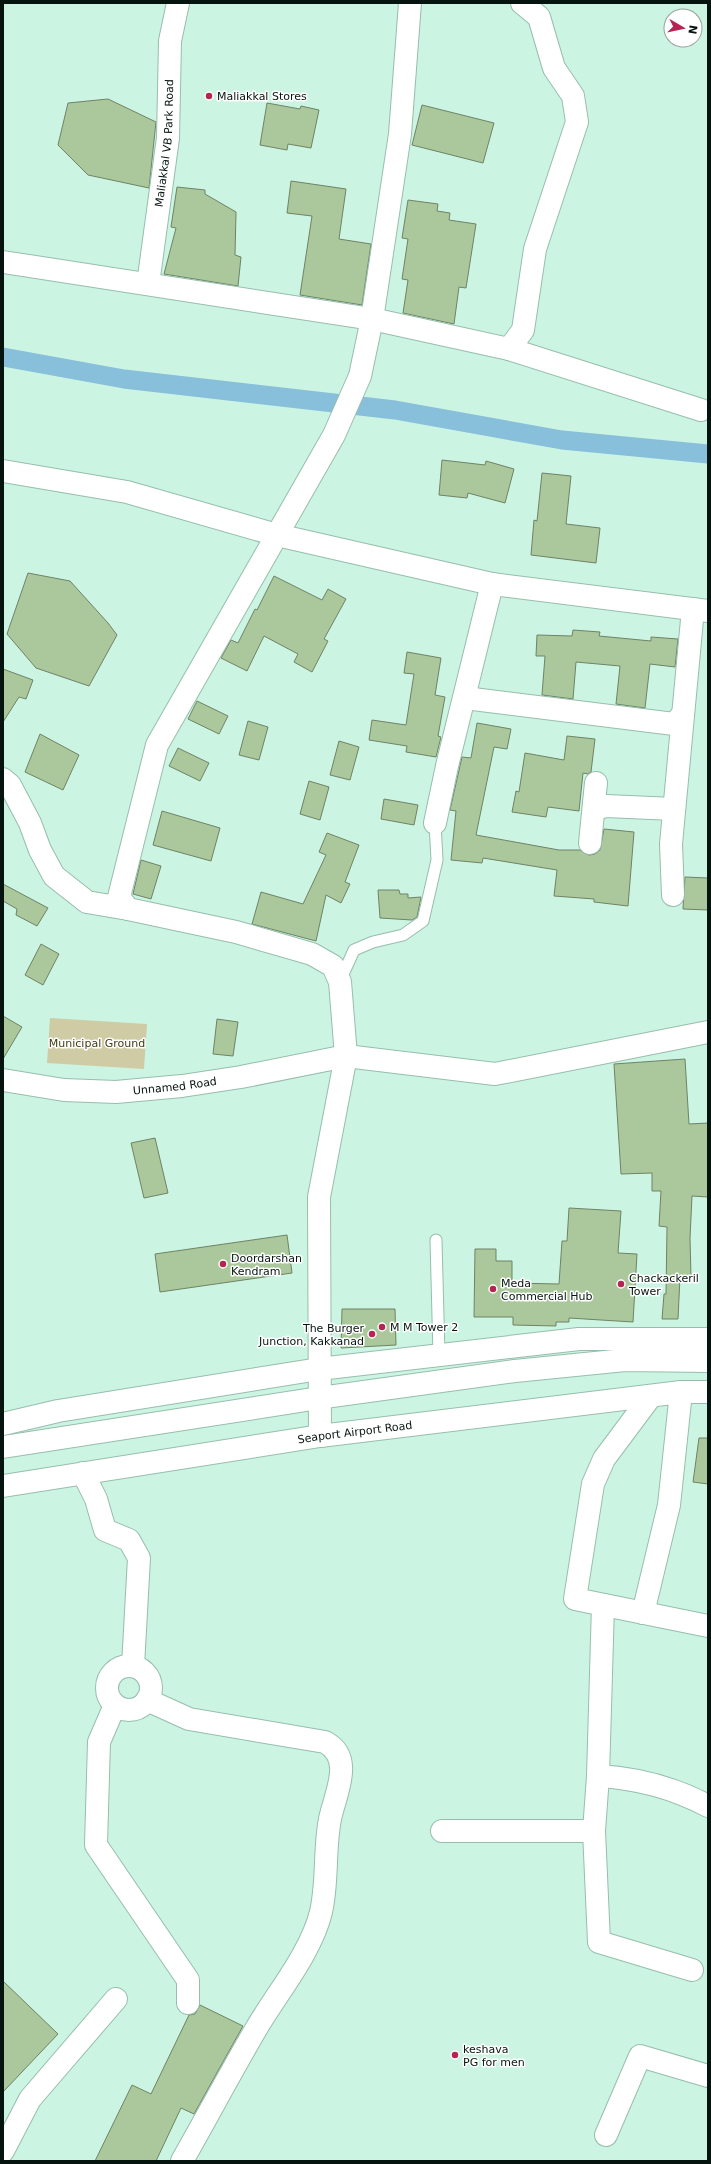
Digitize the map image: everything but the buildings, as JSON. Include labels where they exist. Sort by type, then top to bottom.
[{"type":"street","name":"Maliakkal VB Park Road","points":[[148,284],[168,138],[170,41],[178,3]]},
{"type":"street","points":[[128,909],[119,897],[157,744],[334,435],[360,376],[372,319],[400,134],[410,3]]},
{"type":"street","points":[[509,349],[523,330],[535,249],[577,122],[573,96],[554,68],[539,17],[522,3]]},
{"type":"street","points":[[3,262],[372,319],[509,349],[702,410]]},
{"type":"street","points":[[3,471],[127,492],[277,535],[492,584],[700,610],[683,714],[671,844],[673,895]]},
{"type":"street","points":[[435,823],[446,766],[465,698],[492,584]]},
{"type":"street","points":[[465,698],[674,724],[683,714]]},
{"type":"street","points":[[3,779],[10,785],[17,798],[30,823],[40,850],[54,876],[87,902],[128,909],[236,932],[312,954],[333,966],[340,982],[346,1056],[319,1197],[320,1436]]},
{"type":"street","points":[[590,844],[596,783]]},
{"type":"street","points":[[594,808],[606,806],[674,809]]},
{"type":"street","name":"Unnamed Road","points":[[3,1080],[64,1090],[116,1092],[182,1086],[346,1056],[495,1074],[708,1032]]},
{"type":"street","points":[[3,1424],[58,1411],[319,1369],[578,1339],[708,1339]]},
{"type":"street","points":[[3,1447],[320,1398],[515,1371],[625,1360],[708,1361]]},
{"type":"street","points":[[643,1613],[670,1505],[681,1392]]},
{"type":"street","name":"Seaport Airport Road","points":[[3,1486],[320,1436],[681,1392],[708,1392]]},
{"type":"street","points":[[651,1396],[604,1458],[593,1484],[575,1599],[708,1626]]},
{"type":"street","points":[[83,1473],[96,1500],[105,1530],[129,1540],[139,1558],[133,1666]]},
{"type":"street","points":[[603,1605],[598,1776],[594,1831],[599,1942],[692,1970]]},
{"type":"street","points":[[133,1666],[142,1670],[149,1679],[150,1690],[147,1700],[138,1708],[126,1710],[115,1705],[108,1696],[107,1684],[112,1674],[121,1667],[133,1666]]},
{"type":"street","points":[[147,1700],[189,1719],[325,1742],[334,1747],[340,1761],[342,1772],[330,1819],[321,1912],[308,1944],[256,2029],[182,2161]]},
{"type":"street","points":[[115,1705],[99,1742],[96,1845],[188,1980],[188,2003]]},
{"type":"street","points":[[598,1776],[626,1777],[688,1795],[708,1806]]},
{"type":"street","points":[[442,1831],[594,1831]]},
{"type":"street","points":[[3,2151],[30,2099],[116,1999]]},
{"type":"street","points":[[606,2135],[640,2056],[708,2076]]},
{"type":"lane","points":[[340,982],[354,950],[373,942],[403,936],[423,921],[437,860],[435,823]]},
{"type":"lane","points":[[436,1240],[440,1355]]},
{"type":"green space","name":"Municipal Ground","points":[[50,1018],[147,1024],[144,1069],[47,1063]]},
{"type":"waterway","points":[[3,357],[124,379],[395,410],[562,440],[708,454]]},
{"type":"place","name":"Maliakkal Stores","points":[[209,96]]},
{"type":"place","name":"Doordarshan Kendram","points":[[223,1264]]},
{"type":"place","name":"Chackackeril Tower","points":[[621,1284]]},
{"type":"place","name":"Meda Commercial Hub","points":[[493,1289]]},
{"type":"place","name":"M M Tower 2","points":[[382,1327]]},
{"type":"place","name":"The Burger Junction, Kakkanad","points":[[372,1334]]},
{"type":"place","name":"keshava PG for men","points":[[455,2055]]}]
